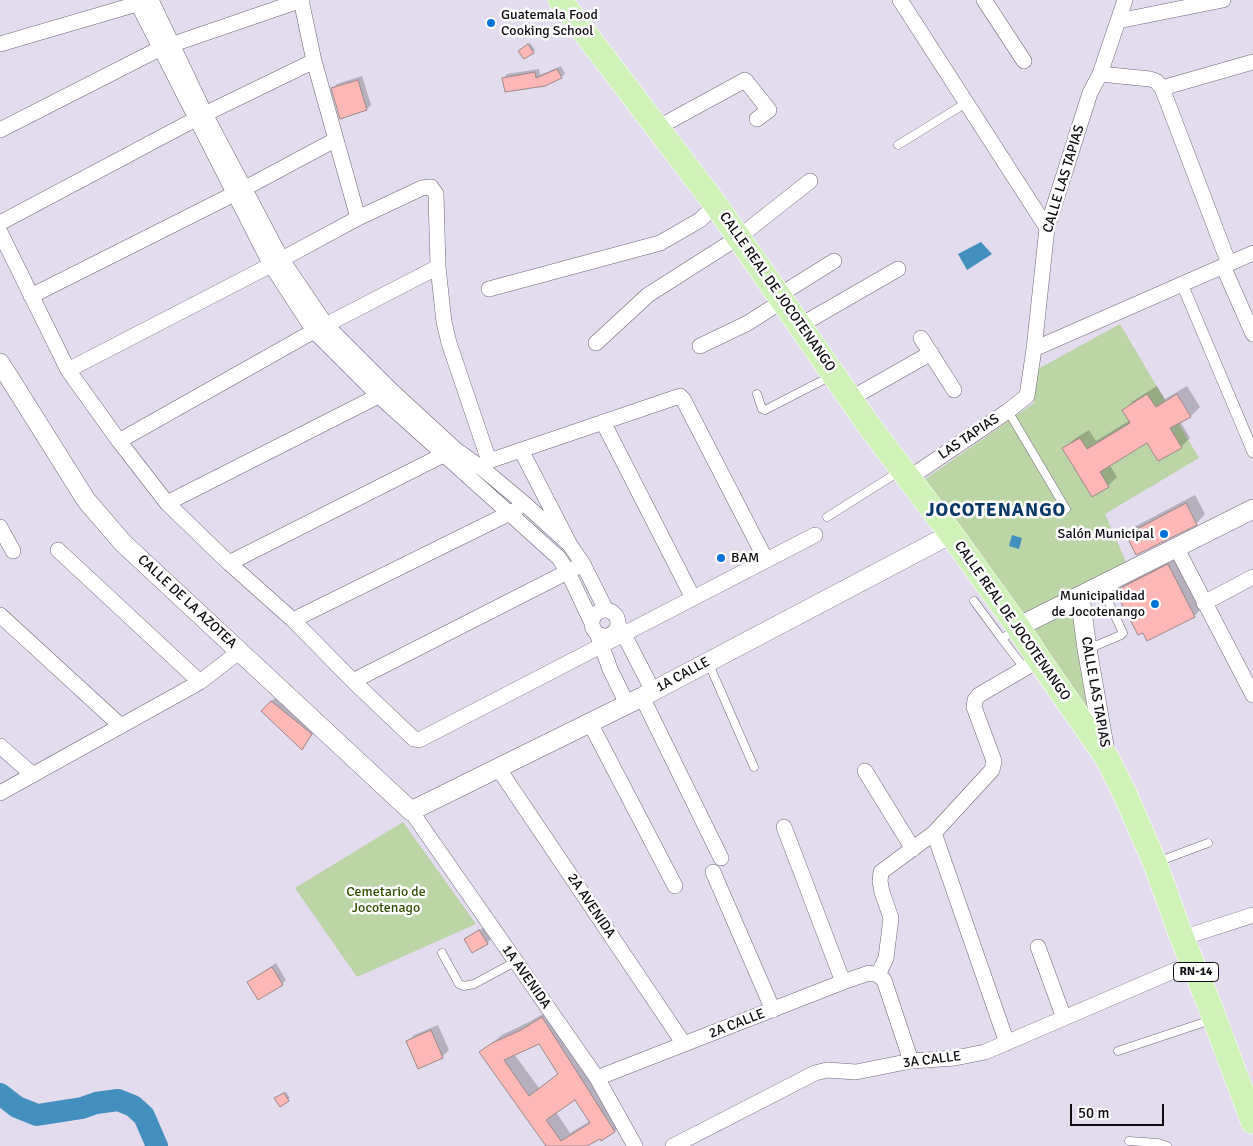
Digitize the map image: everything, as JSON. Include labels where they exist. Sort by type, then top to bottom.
[{"type":"main road","name":"CALLE REAL DE JOCOTENANGO","points":[[560,0],[716,205],[850,399],[952,534],[1010,633],[1032,665],[1106,758],[1138,823],[1155,863],[1253,1122]]},
{"type":"street","points":[[0,130],[165,47],[302,0],[314,60],[358,218]]},
{"type":"street","points":[[900,0],[1047,228]]},
{"type":"street","points":[[984,0],[1024,61]]},
{"type":"street","name":"CALLE LAS TAPIAS","points":[[1027,396],[1034,350],[1047,228],[1090,93],[1100,74],[1125,0]]},
{"type":"street","points":[[1118,21],[1222,0]]},
{"type":"street","points":[[0,44],[146,1],[165,47],[276,262],[320,328],[385,393],[449,452],[508,514],[559,558],[568,572],[596,634],[641,697],[721,858]]},
{"type":"street","points":[[0,223],[314,60]]},
{"type":"street","points":[[1162,88],[1253,62]]},
{"type":"street","points":[[1100,74],[1150,79],[1156,81],[1162,88],[1253,334]]},
{"type":"street","points":[[657,128],[745,80],[769,110],[757,119]]},
{"type":"street","points":[[31,296],[240,191],[335,140]]},
{"type":"street","points":[[596,343],[648,295],[739,237],[810,181]]},
{"type":"street","points":[[68,370],[358,218],[422,188],[431,187],[436,194],[438,267],[444,322],[486,465]]},
{"type":"street","points":[[489,289],[660,243],[700,220],[716,205]]},
{"type":"street","points":[[0,232],[68,370],[167,503],[229,563],[293,620],[414,739],[419,740],[596,634],[621,629],[693,598],[815,535]]},
{"type":"street","points":[[1034,350],[1253,253]]},
{"type":"street","points":[[700,346],[748,323],[834,261]]},
{"type":"street","points":[[119,441],[320,328],[438,267]]},
{"type":"street","points":[[799,326],[898,269]]},
{"type":"street","points":[[1182,284],[1253,452]]},
{"type":"street","points":[[921,338],[954,390]]},
{"type":"street","points":[[850,399],[931,353]]},
{"type":"street","name":"CALLE DE LA AZOTEA","points":[[1,369],[92,507],[123,543],[411,811]]},
{"type":"street","points":[[167,503],[385,393]]},
{"type":"street","points":[[486,465],[521,450],[680,396],[766,560]]},
{"type":"street","name":"LAS TAPIAS","points":[[906,474],[1008,411],[1027,396]]},
{"type":"street","points":[[603,422],[693,598]]},
{"type":"street","points":[[521,450],[606,610],[616,616],[641,697]]},
{"type":"street","points":[[229,563],[449,452],[486,465],[526,505],[570,544]]},
{"type":"street","points":[[293,620],[526,505]]},
{"type":"street","points":[[1010,633],[1253,508]]},
{"type":"street","points":[[0,527],[13,551]]},
{"type":"street","name":"1A CALLE","points":[[411,811],[641,697],[952,534]]},
{"type":"street","points":[[1176,547],[1253,695]]},
{"type":"street","points":[[58,550],[200,682]]},
{"type":"street","points":[[353,681],[583,564]]},
{"type":"street","points":[[1204,603],[1253,577]]},
{"type":"street","name":"CALLE LAS TAPIAS","points":[[1080,596],[1087,650],[1106,758]]},
{"type":"street","points":[[596,634],[598,611],[606,610]]},
{"type":"street","points":[[0,616],[121,726]]},
{"type":"street","points":[[0,794],[200,682],[240,652]]},
{"type":"street","points":[[911,1062],[884,980],[878,975],[886,958],[891,918],[882,892],[880,881],[882,872],[934,833],[992,770],[994,761],[974,707],[975,700],[979,695],[1032,665]]},
{"type":"street","points":[[590,722],[675,886]]},
{"type":"street","points":[[0,746],[32,775]]},
{"type":"street","name":"2A AVENIDA","points":[[498,768],[684,1044]]},
{"type":"street","points":[[866,771],[913,849]]},
{"type":"street","points":[[393,794],[450,791]]},
{"type":"street","name":"1A AVENIDA","points":[[411,811],[597,1078],[635,1146]]},
{"type":"street","points":[[784,827],[843,982]]},
{"type":"street","points":[[934,833],[1007,1043]]},
{"type":"street","points":[[714,872],[774,1010]]},
{"type":"street","points":[[1182,938],[1253,915]]},
{"type":"street","points":[[1038,947],[1064,1018]]},
{"type":"street","name":"3A CALLE","points":[[673,1146],[815,1073],[827,1070],[856,1072],[985,1052],[1192,963]]},
{"type":"street","name":"2A CALLE","points":[[597,1078],[843,982],[869,973],[878,975]]},
{"type":"lane","points":[[898,145],[966,103]]},
{"type":"lane","points":[[757,394],[762,409],[765,410],[835,375]]},
{"type":"lane","points":[[1008,411],[1066,509]]},
{"type":"lane","points":[[827,517],[906,474]]},
{"type":"lane","points":[[1087,650],[1123,633],[1100,586]]},
{"type":"lane","points":[[974,601],[1010,633]]},
{"type":"lane","points":[[708,662],[754,767]]},
{"type":"lane","points":[[1155,863],[1208,843]]},
{"type":"lane","points":[[442,953],[459,984],[464,986],[474,984],[515,962]]},
{"type":"lane","points":[[1118,1050],[1214,1019]]},
{"type":"lane","points":[[1129,1141],[1158,1143],[1167,1146]]},
{"type":"green space","points":[[1120,324],[1199,458],[1105,514],[1127,564],[1021,618],[921,482],[1034,403],[1038,369]]},
{"type":"green space","points":[[1077,604],[1101,744],[1026,629]]},
{"type":"green space","name":"Cemetario de Jocotenago","points":[[403,822],[476,924],[357,977],[295,888]]},
{"type":"water","points":[[981,242],[992,254],[967,270],[958,254]]},
{"type":"water","points":[[1012,535],[1022,538],[1019,549],[1009,546]]},
{"type":"building","points":[[528,44],[534,53],[524,59],[518,51]]},
{"type":"building","points":[[557,69],[562,78],[545,86],[505,92],[502,78],[535,72],[536,78]]},
{"type":"building","points":[[358,80],[367,110],[340,119],[331,88]]},
{"type":"building","points":[[1147,394],[1156,407],[1177,394],[1191,417],[1170,428],[1182,448],[1158,461],[1147,443],[1100,472],[1109,487],[1092,497],[1062,448],[1080,438],[1087,449],[1130,423],[1122,410]]},
{"type":"building","name":"Salón Municipal","points":[[1186,503],[1197,525],[1136,555],[1126,535]]},
{"type":"building","name":"Municipalidad de Jocotenango","points":[[1168,564],[1195,617],[1147,641],[1143,633],[1138,635],[1115,591]]},
{"type":"building","points":[[271,701],[312,734],[302,750],[261,711]]},
{"type":"building","points":[[479,930],[488,944],[472,953],[464,939]]},
{"type":"building","points":[[272,967],[283,985],[258,1000],[247,982]]},
{"type":"building","points":[[542,1017],[615,1132],[601,1141],[600,1139],[587,1146],[546,1146],[479,1052],[492,1043],[521,1030]],"holes":[[[539,1044],[558,1074],[529,1096],[504,1060]],[[575,1100],[590,1123],[561,1141],[546,1120]]]},
{"type":"building","points":[[431,1030],[443,1058],[418,1069],[406,1041]]},
{"type":"building","points":[[284,1093],[289,1101],[280,1107],[274,1098]]},
{"type":"waterway","points":[[0,1094],[17,1107],[37,1115],[118,1100],[133,1106],[144,1116],[157,1146]]},
{"type":"place","name":"Guatemala Food Cooking School","points":[[491,23]]},
{"type":"place","name":"Salón Municipal","points":[[1164,534]]},
{"type":"place","name":"BAM","points":[[721,558]]},
{"type":"place","name":"Municipalidad de Jocotenango","points":[[1155,604]]},
{"type":"district","name":"JOCOTENANGO","points":[[996,511]]}]
